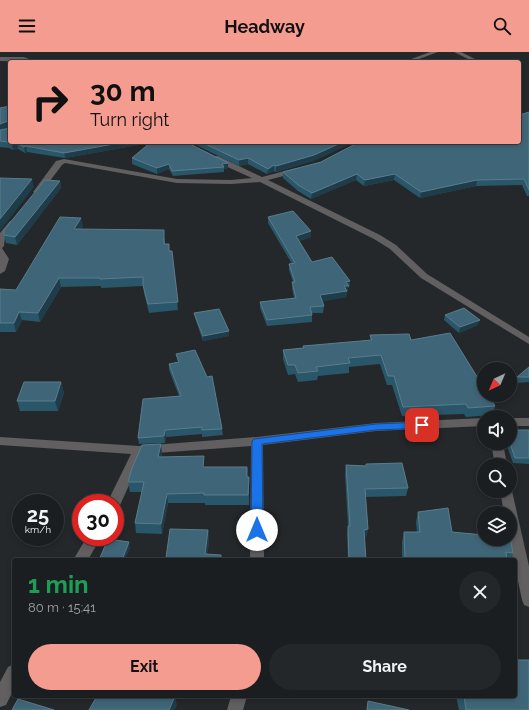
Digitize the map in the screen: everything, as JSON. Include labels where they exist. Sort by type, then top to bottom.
[{"type":"street","points":[[412,60],[435,52]]},
{"type":"street","points":[[457,52],[474,60]]},
{"type":"street","points":[[0,59],[27,60]]},
{"type":"street","points":[[208,155],[261,180],[393,247],[424,276],[529,341]]},
{"type":"street","points":[[33,198],[60,163],[64,161],[177,181],[231,182],[261,180],[305,168]]},
{"type":"street","points":[[0,246],[1,237],[19,215]]},
{"type":"street","points":[[0,250],[5,259],[0,271]]},
{"type":"street","points":[[0,441],[139,450],[257,441],[376,427],[477,422]]},
{"type":"street","points":[[517,422],[529,422]]},
{"type":"street","points":[[257,441],[257,558]]},
{"type":"street","points":[[118,494],[139,450]]},
{"type":"street","points":[[507,498],[529,600]]},
{"type":"street","points":[[81,558],[89,546]]},
{"type":"street","points":[[0,699],[12,676]]},
{"type":"street","points":[[235,710],[238,698]]},
{"type":"building","points":[[8,106],[8,121],[0,124],[0,108]]},
{"type":"building","points":[[529,112],[529,190],[524,179],[477,180],[421,192],[395,174],[365,180],[357,174],[312,193],[298,185],[283,172],[321,162],[355,144],[521,144],[521,114]]},
{"type":"building","points":[[8,128],[8,142],[0,141],[0,130]]},
{"type":"building","points":[[19,144],[114,144],[64,153],[26,146],[24,147]]},
{"type":"building","points":[[149,144],[190,144],[228,163],[222,164],[224,167],[172,171],[169,164],[157,168],[132,158]]},
{"type":"building","points":[[205,144],[339,144],[314,155],[276,166],[274,165],[268,169],[248,158],[239,160]]},
{"type":"building","points":[[0,178],[32,179],[0,219]]},
{"type":"building","points":[[45,180],[60,181],[15,237],[4,235],[4,230]]},
{"type":"building","points":[[293,211],[311,231],[296,236],[312,262],[332,257],[350,281],[346,282],[349,286],[344,286],[347,291],[320,295],[324,306],[310,307],[312,315],[267,320],[260,302],[296,298],[292,282],[295,282],[289,264],[295,263],[268,217]]},
{"type":"building","points":[[60,217],[81,218],[74,229],[164,230],[164,244],[169,244],[169,251],[172,251],[178,302],[148,304],[143,285],[143,277],[100,279],[59,278],[38,313],[19,312],[14,323],[0,323],[0,289],[16,290]]},
{"type":"building","points":[[464,308],[480,320],[460,327],[445,315]]},
{"type":"building","points":[[219,309],[229,331],[203,336],[194,313]]},
{"type":"building","points":[[450,333],[477,377],[477,402],[492,402],[495,406],[468,408],[466,404],[403,407],[394,376],[388,376],[381,355],[348,358],[350,363],[316,367],[318,371],[298,373],[295,365],[288,365],[283,350],[304,348],[303,346],[372,340],[370,335],[409,334],[411,340]]},
{"type":"building","points":[[195,350],[207,377],[212,376],[222,429],[202,430],[202,427],[165,430],[164,436],[138,438],[143,399],[181,396],[169,364],[179,362],[176,354]]},
{"type":"building","points":[[529,367],[529,377],[517,377]]},
{"type":"building","points":[[24,382],[61,382],[55,401],[17,401]]},
{"type":"building","points":[[517,430],[529,430],[529,458],[515,458],[512,450],[517,450]]},
{"type":"building","points":[[161,444],[158,457],[204,456],[203,467],[247,467],[247,477],[249,477],[248,495],[204,495],[204,493],[167,494],[161,524],[135,523],[144,482],[128,482],[132,468],[142,445]]},
{"type":"building","points":[[402,463],[408,488],[365,489],[368,529],[364,530],[366,558],[349,558],[348,526],[350,526],[346,465],[366,466],[366,464]]},
{"type":"building","points":[[448,508],[452,532],[477,534],[477,546],[512,546],[513,553],[506,552],[507,558],[405,558],[404,532],[420,532],[418,512]]},
{"type":"building","points":[[170,529],[208,530],[205,554],[221,555],[221,558],[166,558]]},
{"type":"building","points":[[124,541],[129,542],[123,558],[100,558],[105,546],[124,546]]},
{"type":"building","points":[[517,660],[529,660],[529,710],[466,710],[464,698],[517,698]]},
{"type":"building","points":[[96,698],[174,698],[169,710],[89,710]]},
{"type":"building","points":[[18,699],[54,710],[12,710]]},
{"type":"building","points":[[368,701],[409,710],[367,710]]},
{"type":"route","points":[[257,530],[257,441],[376,427],[422,425]]}]
